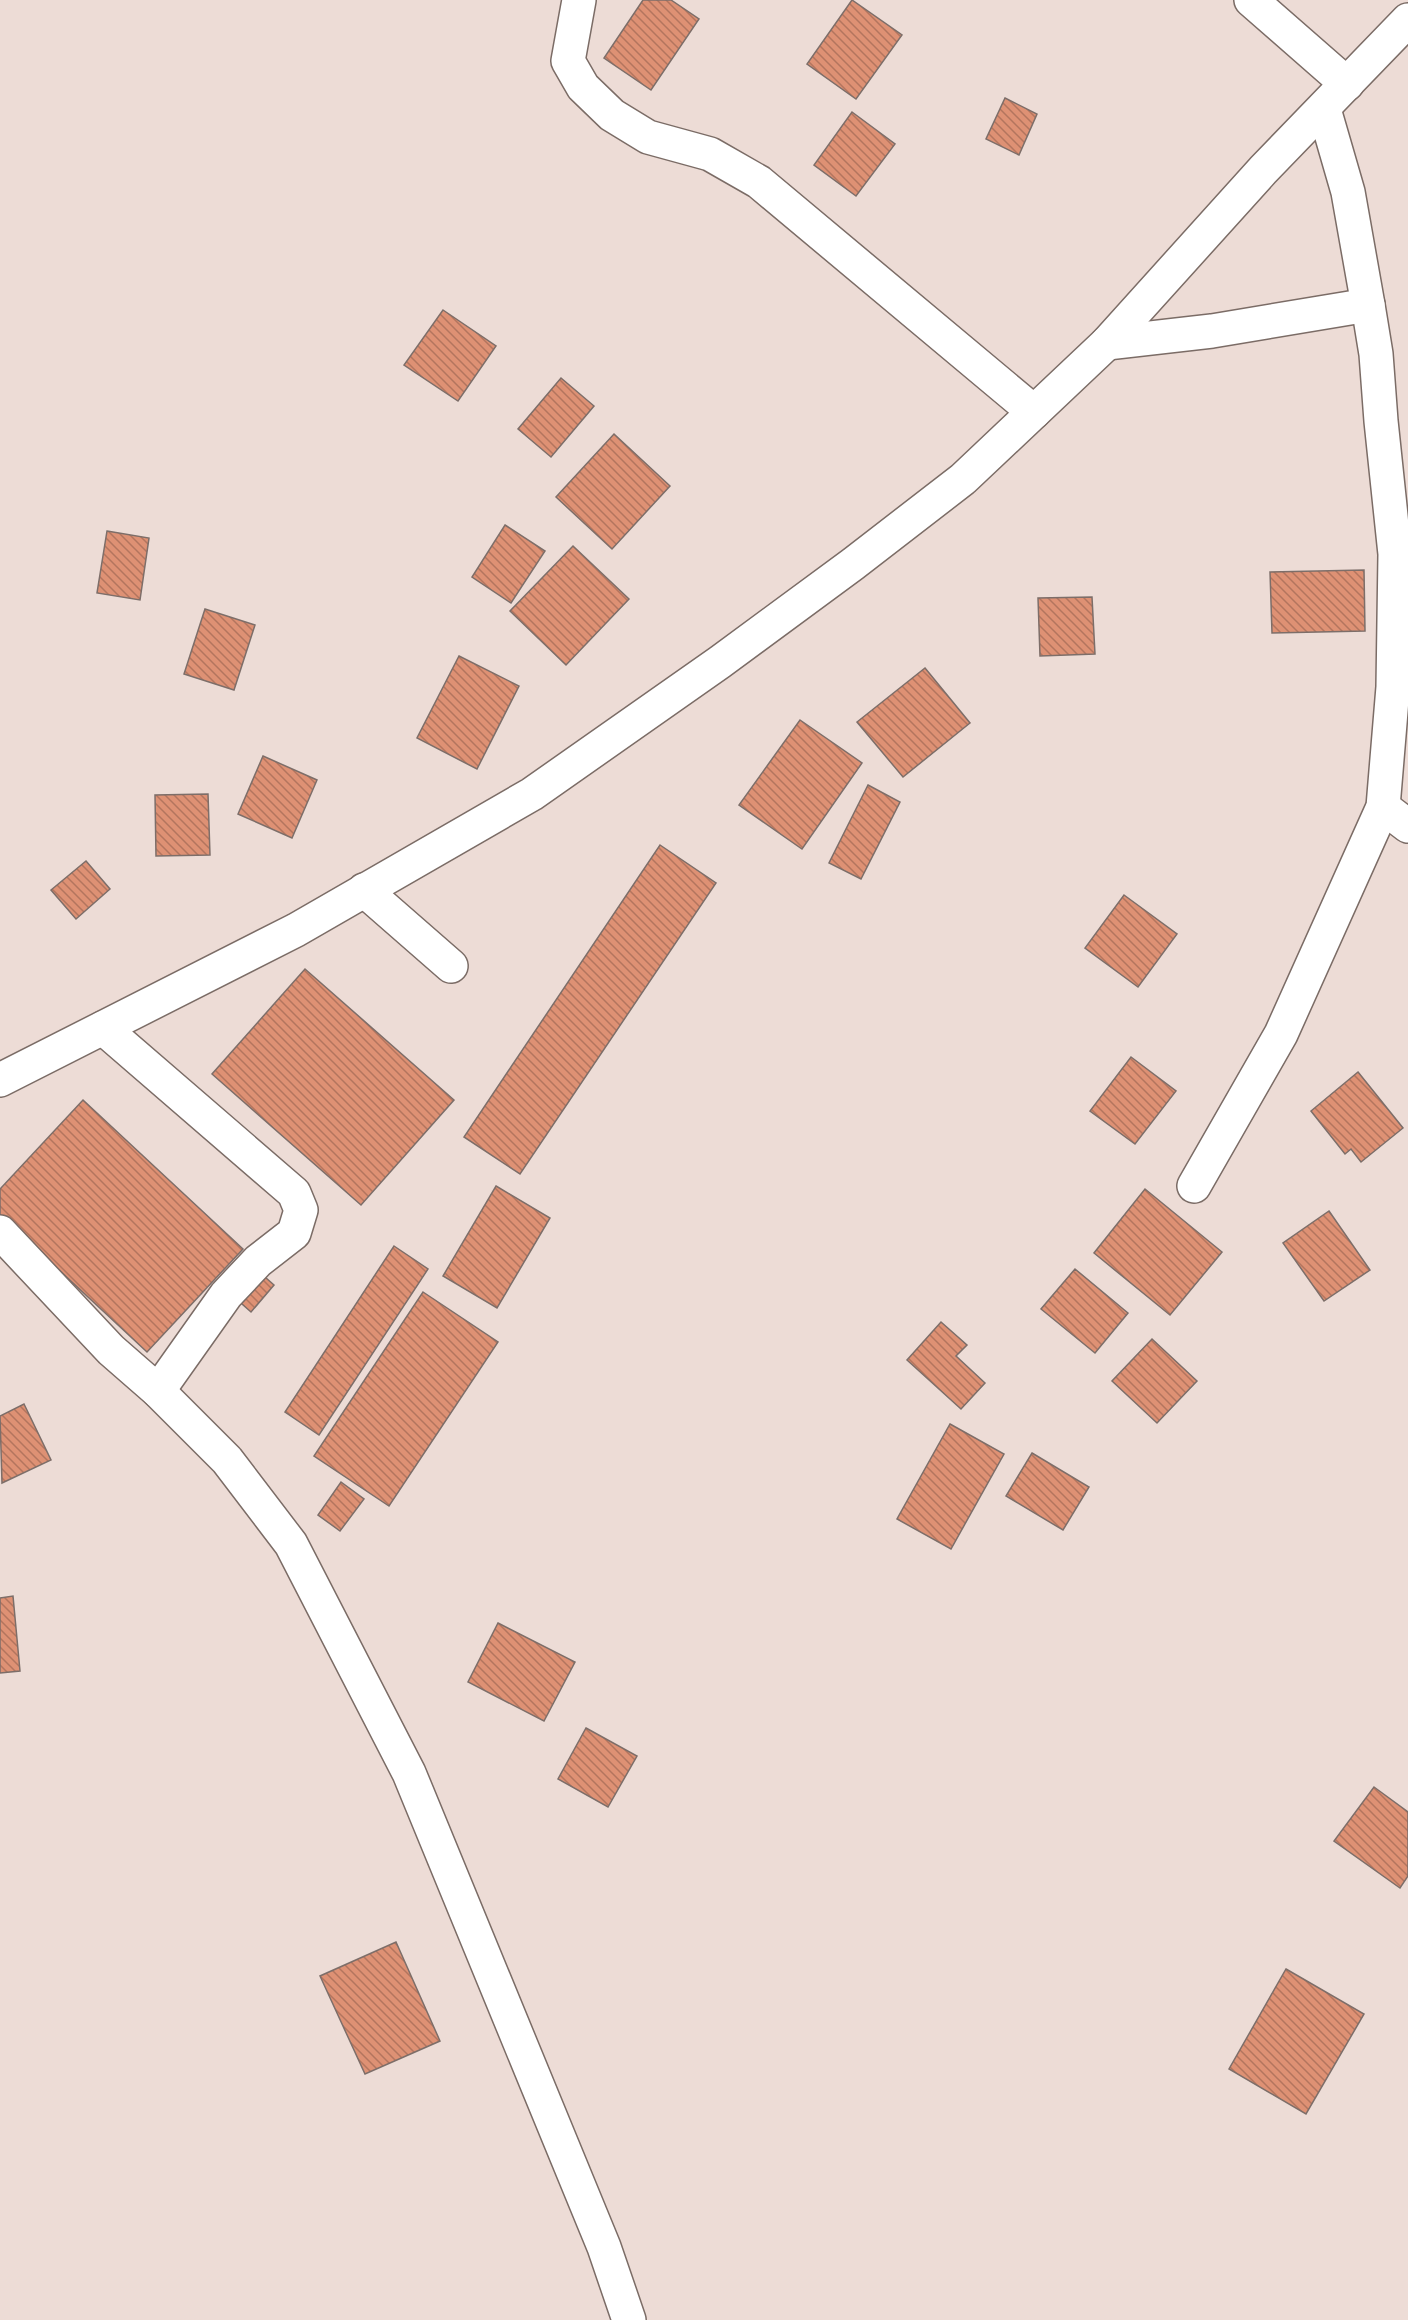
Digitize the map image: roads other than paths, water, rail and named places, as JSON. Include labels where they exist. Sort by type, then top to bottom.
[{"type":"street","points":[[579,0],[568,61],[583,87],[612,115],[648,137],[710,154],[759,182],[1034,412]]},
{"type":"street","points":[[1251,0],[1347,84]]},
{"type":"street","points":[[0,1080],[296,930],[532,794],[720,662],[853,564],[963,479],[1107,343],[1263,170],[1408,20]]},
{"type":"street","points":[[1194,1186],[1281,1034],[1395,817],[1393,687],[1395,554],[1376,354],[1348,192],[1324,109]]},
{"type":"street","points":[[1107,343],[1212,331],[1368,305]]},
{"type":"street","points":[[364,890],[451,966]]},
{"type":"street","points":[[103,1028],[294,1193],[301,1210],[294,1233],[258,1261],[226,1295],[158,1391]]},
{"type":"street","points":[[0,1232],[111,1350],[158,1391],[227,1460],[291,1544],[409,1773],[603,2247],[630,2320]]}]
